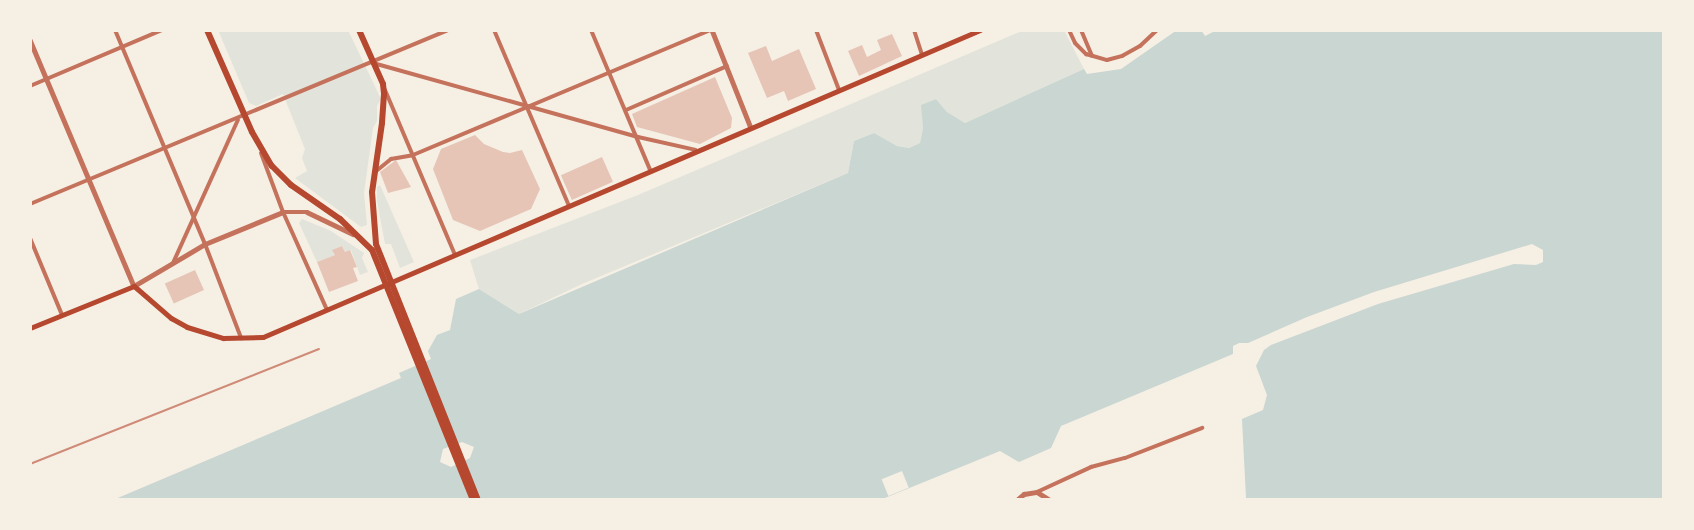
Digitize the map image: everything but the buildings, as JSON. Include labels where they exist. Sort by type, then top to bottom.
[{"type":"main road","points":[[207,30],[258,144],[282,177],[330,211],[363,240],[373,245]]},
{"type":"main road","points":[[359,30],[383,84],[382,123],[372,204],[373,245],[473,500]]},
{"type":"main road","points":[[30,328],[134,286],[171,318],[205,334],[241,339],[263,337],[980,30]]},
{"type":"main road","points":[[377,256],[478,500]]},
{"type":"street","points":[[116,30],[206,244],[241,339]]},
{"type":"street","points":[[30,86],[162,30]]},
{"type":"street","points":[[30,204],[164,147],[246,116],[447,30]]},
{"type":"street","points":[[494,30],[569,207]]},
{"type":"street","points":[[591,30],[651,172]]},
{"type":"street","points":[[375,172],[391,159],[413,155],[711,30],[728,66],[751,128]]},
{"type":"street","points":[[816,30],[839,90]]},
{"type":"street","points":[[914,30],[922,54]]},
{"type":"street","points":[[1069,30],[1075,43],[1092,57],[1107,60],[1122,56],[1140,46],[1157,30]]},
{"type":"street","points":[[1081,30],[1092,57]]},
{"type":"street","points":[[30,40],[134,286],[206,244],[283,212],[307,212],[363,240]]},
{"type":"street","points":[[373,63],[638,137],[699,151]]},
{"type":"street","points":[[626,110],[728,66]]},
{"type":"street","points":[[383,84],[455,255]]},
{"type":"street","points":[[173,262],[195,218],[238,119]]},
{"type":"street","points":[[258,144],[283,212],[327,310]]},
{"type":"street","points":[[30,238],[62,315]]},
{"type":"street","points":[[1017,500],[1024,494],[1037,492],[1091,467],[1125,458],[1202,428]]},
{"type":"street","points":[[1037,492],[1050,500]]},
{"type":"shaded area","points":[[218,30],[348,30],[381,99],[377,106],[377,121],[373,128],[364,193],[367,225],[361,227],[295,178],[307,171],[302,158],[305,149],[283,94],[256,106],[249,103]]},
{"type":"shaded area","points":[[1024,30],[1064,30],[1084,69],[965,123],[947,112],[936,99],[922,105],[923,128],[920,143],[909,148],[897,146],[874,133],[854,141],[848,173],[582,284],[519,314],[479,289],[470,260],[638,195]]},
{"type":"shaded area","points":[[1177,30],[1201,30],[1205,36],[1217,30],[1664,30],[1664,500],[1246,498],[1242,419],[1263,410],[1267,395],[1256,366],[1264,350],[1271,345],[1378,304],[1514,264],[1536,265],[1543,262],[1543,250],[1532,244],[1374,292],[1307,317],[1248,343],[1239,343],[1233,346],[1233,354],[1061,426],[1051,448],[1019,462],[1000,451],[880,500],[113,500],[401,378],[399,373],[431,359],[428,351],[437,335],[450,330],[456,299],[479,289],[519,314],[848,173],[854,141],[874,133],[897,146],[909,148],[920,143],[923,128],[921,105],[936,99],[947,112],[965,123],[1084,69],[1087,74],[1121,69]],"holes":[[[462,442],[474,447],[470,458],[451,467],[440,462],[443,449]]]},
{"type":"shaded area","points":[[380,185],[414,262],[400,268],[391,244],[385,244],[377,201],[377,187]]},
{"type":"shaded area","points":[[302,219],[331,231],[364,253],[362,258],[368,272],[360,275],[351,250],[345,252],[342,246],[333,250],[335,255],[317,262],[299,223]]},
{"type":"pier","points":[[902,471],[909,488],[888,496],[882,479]]},
{"type":"railway","points":[[30,464],[319,349]]}]
